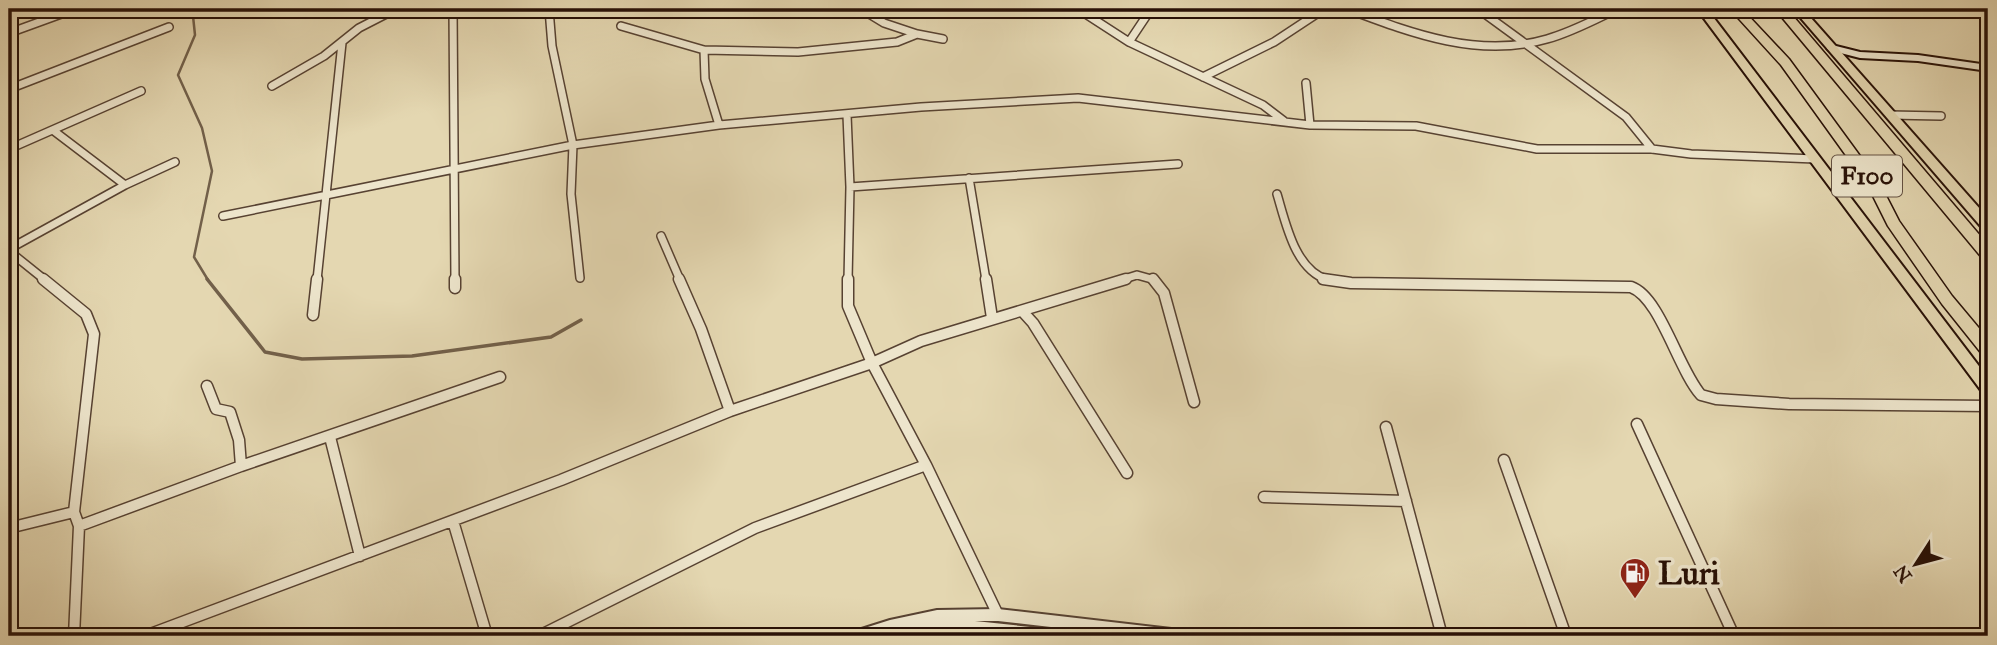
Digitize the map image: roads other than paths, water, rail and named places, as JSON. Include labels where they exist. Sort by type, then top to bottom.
[{"type":"highway","name":"F100","points":[[1736,9],[1784,62],[1874,185],[1892,223],[1947,300],[1988,350]]},
{"type":"highway","name":"F100","points":[[1781,9],[1988,255]]},
{"type":"main road","points":[[1702,9],[1988,389]]},
{"type":"main road","points":[[1798,9],[1988,226]]},
{"type":"main road","points":[[1832,48],[1860,55],[1918,58],[1988,68]]},
{"type":"main road","points":[[1844,62],[1860,55]]},
{"type":"street","points":[[9,33],[75,9]]},
{"type":"street","points":[[272,86],[342,43],[359,28],[396,9]]},
{"type":"street","points":[[453,9],[455,288]]},
{"type":"street","points":[[549,9],[552,46],[573,145],[571,194],[580,278]]},
{"type":"street","points":[[861,9],[884,23],[943,39]]},
{"type":"street","points":[[1078,9],[1129,42],[1263,104],[1285,122]]},
{"type":"street","points":[[1129,42],[1151,9]]},
{"type":"street","points":[[1203,77],[1274,42],[1324,9]]},
{"type":"street","points":[[1348,9],[1441,43],[1499,48],[1525,44],[1577,29],[1617,9]]},
{"type":"street","points":[[1478,9],[1626,117],[1652,149]]},
{"type":"street","points":[[1980,9],[1988,10]]},
{"type":"street","points":[[621,26],[704,50],[798,52],[897,42],[917,34]]},
{"type":"street","points":[[9,89],[169,27]]},
{"type":"street","points":[[313,315],[342,43]]},
{"type":"street","points":[[704,50],[705,79],[719,125]]},
{"type":"street","points":[[1306,83],[1310,125]]},
{"type":"street","points":[[9,149],[141,92]]},
{"type":"street","points":[[223,216],[573,145],[719,125],[921,107],[1078,98],[1310,125],[1416,126],[1537,149],[1652,149],[1691,154],[1815,159]]},
{"type":"street","points":[[1890,114],[1941,116]]},
{"type":"street","points":[[847,115],[850,187],[848,306],[873,363],[998,615]]},
{"type":"street","points":[[54,131],[125,185]]},
{"type":"street","points":[[74,636],[79,526],[74,512],[94,334],[86,314],[9,250],[125,185],[175,162]]},
{"type":"street","points":[[850,187],[1178,164]]},
{"type":"street","points":[[969,178],[992,318]]},
{"type":"street","points":[[1277,194],[1290,234],[1303,259],[1310,270],[1322,278],[1351,283],[1606,285],[1637,288],[1646,293],[1651,301],[1693,387],[1710,400],[1821,405],[1988,406]]},
{"type":"street","points":[[661,236],[701,329],[730,411]]},
{"type":"street","points":[[145,636],[453,521],[730,411],[873,363],[921,341],[992,318],[1023,312],[1136,275],[1149,275],[1157,280],[1164,293],[1194,402]]},
{"type":"street","points":[[1023,312],[1033,323],[1127,473]]},
{"type":"street","points":[[79,526],[241,466],[500,377]]},
{"type":"street","points":[[207,386],[216,409],[230,412],[235,421],[241,466]]},
{"type":"street","points":[[1637,424],[1734,636]]},
{"type":"street","points":[[1386,427],[1441,636]]},
{"type":"street","points":[[330,437],[360,556]]},
{"type":"street","points":[[1504,460],[1566,636]]},
{"type":"street","points":[[539,636],[755,528],[926,466]]},
{"type":"street","points":[[1264,497],[1406,501]]},
{"type":"street","points":[[9,528],[74,512]]},
{"type":"street","points":[[453,521],[486,636]]},
{"type":"street","points":[[857,636],[890,626],[937,617],[998,615],[1180,636]]},
{"type":"street","points":[[889,636],[938,627],[999,627],[1059,636]]},
{"type":"waterway","points":[[183,9],[193,16],[195,35],[178,75],[202,128],[212,171],[194,257],[208,280]]},
{"type":"waterway","points":[[207,279],[265,352],[302,359],[412,356],[551,337],[581,320]]},
{"type":"place","name":"Luri","points":[[1635,600]]}]
